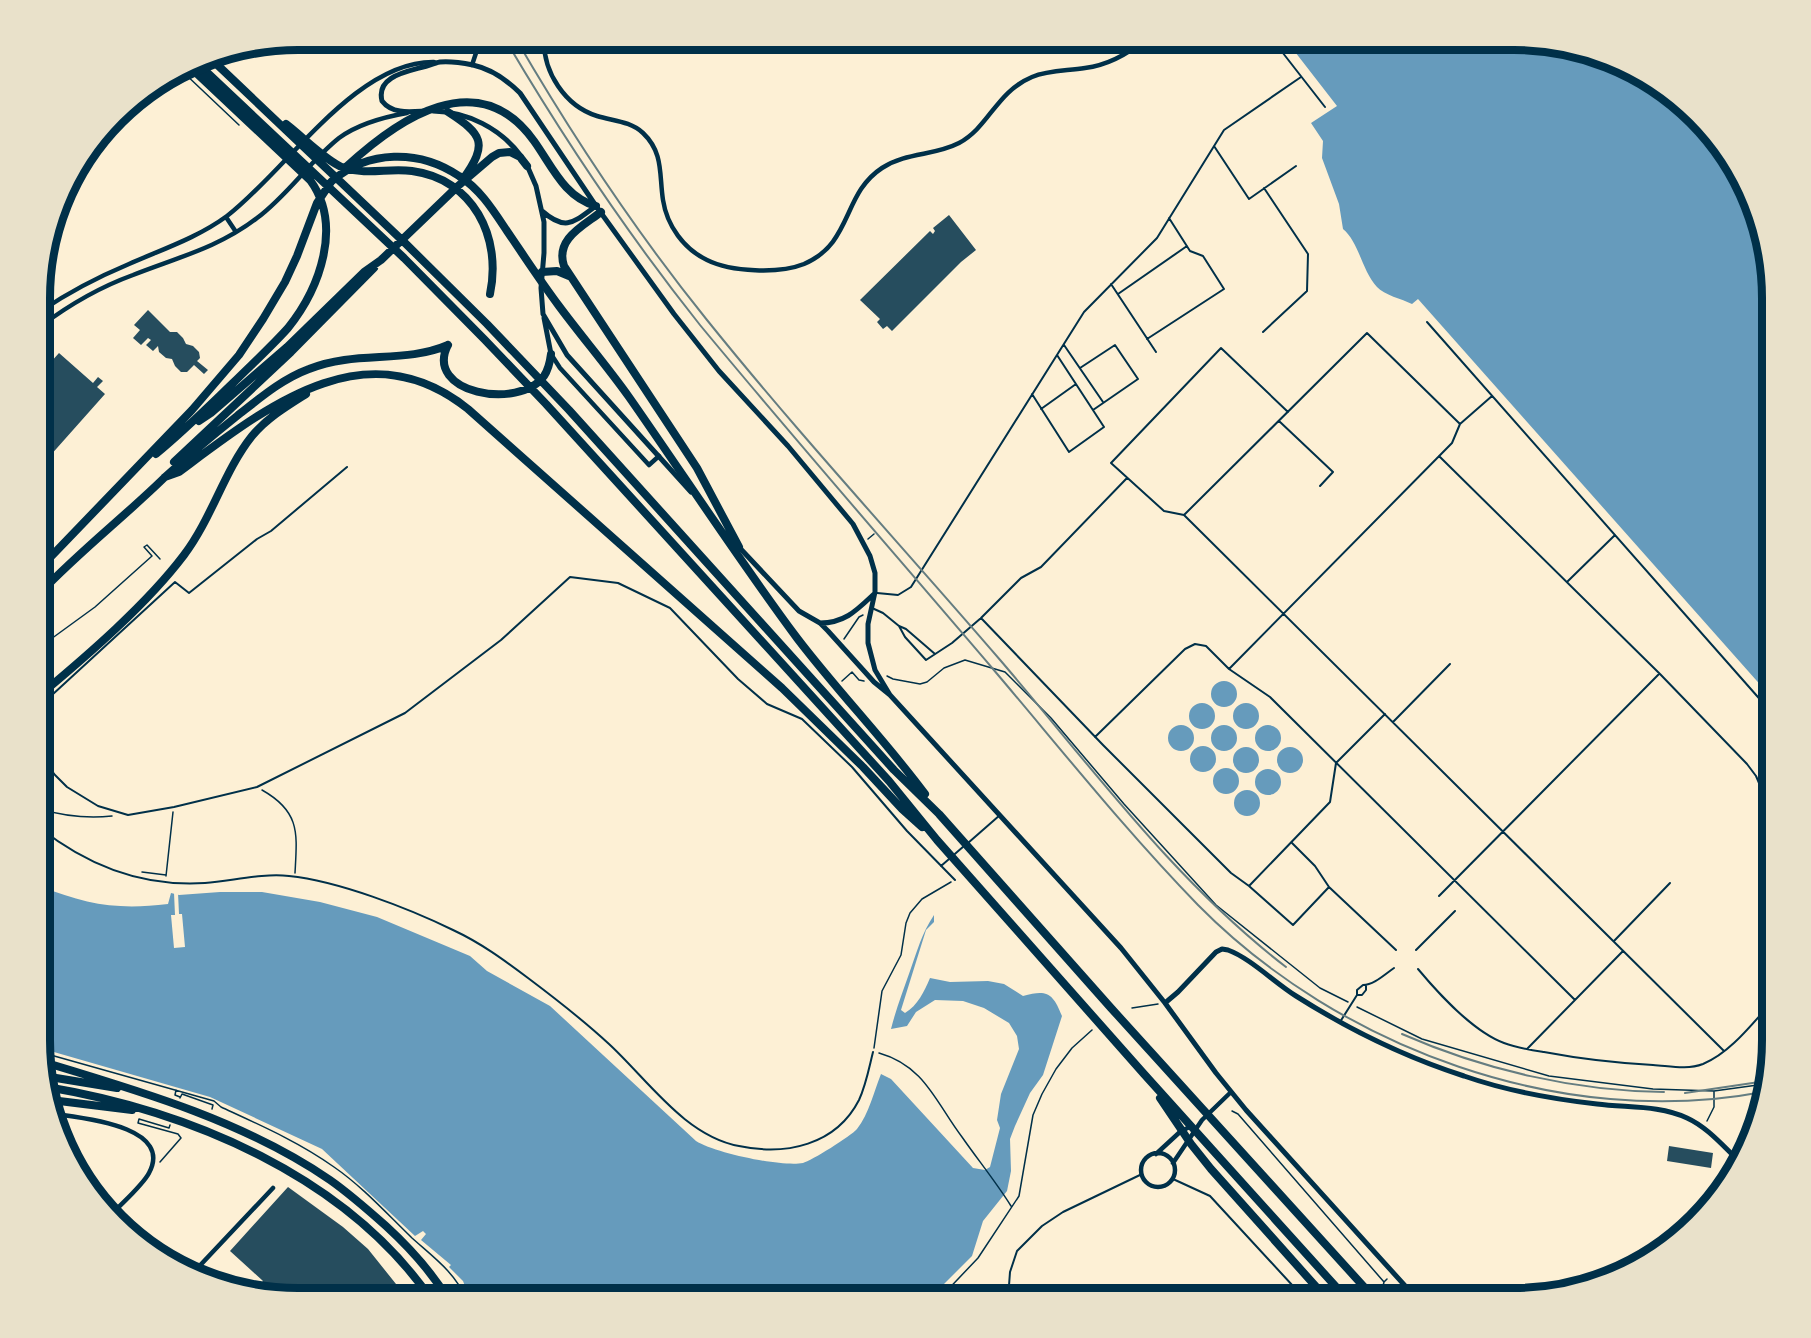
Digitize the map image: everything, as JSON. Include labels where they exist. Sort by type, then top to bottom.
[{"type":"highway","points":[[216,64],[432,269],[528,367],[894,770],[939,814],[1119,1017],[1365,1288]]},
{"type":"highway","points":[[202,68],[404,258],[519,375],[889,781],[937,840],[1337,1288]]},
{"type":"highway","points":[[127,478],[185,430],[275,342],[295,318],[309,296],[318,275],[324,251],[326,230],[321,201],[310,180],[195,72]]},
{"type":"highway","points":[[50,558],[204,397],[250,339],[271,308],[291,270],[313,210],[321,194],[332,181],[405,122],[428,109],[446,104],[473,103],[494,109],[520,125],[575,197],[598,209],[565,243],[563,262],[697,468],[755,577]]},
{"type":"highway","points":[[261,105],[338,166],[365,172],[421,173],[442,180],[462,194],[477,211],[490,240],[494,265],[490,294]]},
{"type":"highway","points":[[448,112],[471,128],[479,146],[475,162],[458,186]]},
{"type":"highway","points":[[185,430],[212,413],[311,328],[369,276],[381,260],[458,186],[499,153],[513,153],[527,166]]},
{"type":"highway","points":[[360,159],[393,156],[422,159],[457,174],[475,188],[558,304],[628,396],[812,658],[854,710],[902,763],[939,814]]},
{"type":"highway","points":[[542,272],[557,271],[570,276]]},
{"type":"highway","points":[[165,477],[172,463],[311,328]]},
{"type":"highway","points":[[50,582],[175,467],[258,399],[300,372],[342,359],[416,354],[448,345],[444,354],[445,369],[454,380],[474,391],[487,394],[510,394],[525,390],[539,381],[546,372],[551,354]]},
{"type":"highway","points":[[165,477],[179,472],[278,403],[324,382],[375,373],[396,375],[432,386],[460,403],[760,667],[824,728],[902,809],[937,840]]},
{"type":"highway","points":[[50,686],[119,624],[176,565],[203,526],[240,454],[252,436],[275,414],[324,382]]},
{"type":"highway","points":[[51,1064],[142,1093],[202,1115],[255,1138],[306,1165],[354,1197],[408,1247],[427,1268],[441,1288]]},
{"type":"highway","points":[[1144,1074],[1191,1144],[1211,1169],[1317,1288]]},
{"type":"highway","points":[[53,1077],[142,1093]]},
{"type":"highway","points":[[54,1088],[107,1098],[182,1122],[235,1144],[310,1183],[366,1227],[424,1288]]},
{"type":"highway","points":[[57,1101],[151,1113]]},
{"type":"highway","points":[[417,1278],[421,1288]]},
{"type":"street","points":[[472,65],[477,50]]},
{"type":"street","points":[[545,50],[550,71],[558,86],[573,102],[590,113],[635,127],[653,145],[661,167],[663,198],[668,219],[687,247],[714,264],[772,271],[805,264],[829,247],[840,234],[858,194],[871,178],[884,167],[901,158],[942,150],[959,142],[980,126],[1006,93],[1021,82],[1041,74],[1105,64],[1132,50]]},
{"type":"street","points":[[50,305],[71,292],[136,261],[185,242],[226,217],[323,123],[371,83],[399,68],[420,62],[440,62],[472,65],[496,74],[520,93],[640,270],[705,353],[788,446],[853,524],[873,564],[876,582],[868,624],[870,653],[877,675],[890,695]]},
{"type":"street","points":[[440,62],[397,75],[387,81],[382,88],[382,101],[387,107],[396,111],[448,112],[470,118],[500,135],[513,147],[527,166],[536,186],[542,211],[545,233],[541,288],[543,314],[551,354],[560,368],[649,465],[659,456]]},
{"type":"street","points":[[50,320],[110,285],[201,250],[236,232],[270,208],[340,138],[372,122],[416,111]]},
{"type":"street","points":[[542,211],[556,222],[566,224],[598,209]]},
{"type":"street","points":[[226,217],[236,232]]},
{"type":"street","points":[[136,261],[144,270]]},
{"type":"street","points":[[71,292],[78,302]]},
{"type":"street","points":[[543,314],[567,355],[777,589],[804,615],[820,623],[874,682],[890,695],[1114,941],[1165,1003],[1231,1092],[1408,1288]]},
{"type":"street","points":[[820,623],[837,621],[850,616],[875,592]]},
{"type":"street","points":[[1165,1003],[1216,952],[1226,949],[1235,952],[1292,994],[1340,1022],[1377,1042],[1420,1060],[1485,1083],[1526,1094],[1666,1111],[1686,1118],[1703,1128],[1733,1156]]},
{"type":"street","points":[[1173,1163],[1202,1120],[1231,1092]]},
{"type":"street","points":[[61,1115],[90,1120],[139,1134],[146,1140],[153,1152],[149,1174],[116,1210]]},
{"type":"street","points":[[1156,1154],[1168,1156],[1175,1171],[1173,1179],[1167,1185],[1156,1187],[1146,1182],[1142,1174],[1144,1161],[1156,1154],[1181,1131],[1202,1120]]},
{"type":"street","points":[[198,1268],[273,1188]]},
{"type":"lane","points":[[1280,50],[1325,107]]},
{"type":"lane","points":[[875,592],[898,595],[911,587],[1084,312],[1157,238],[1224,130],[1301,77]]},
{"type":"lane","points":[[1214,146],[1249,199],[1296,166]]},
{"type":"lane","points":[[1263,332],[1307,291],[1308,254],[1264,188]]},
{"type":"lane","points":[[1147,339],[1224,289],[1203,256],[1190,251],[1169,218]]},
{"type":"lane","points":[[1118,294],[1187,246]]},
{"type":"lane","points":[[1112,284],[1156,352]]},
{"type":"lane","points":[[1427,322],[1762,702]]},
{"type":"lane","points":[[1184,515],[1367,333],[1461,424]]},
{"type":"lane","points":[[1064,344],[1103,402]]},
{"type":"lane","points":[[1080,368],[1115,345],[1138,380],[1093,410]]},
{"type":"lane","points":[[1288,412],[1221,348],[1111,463],[1164,512],[1184,515],[1724,1051]]},
{"type":"lane","points":[[1032,394],[1069,452],[1104,427],[1056,355]]},
{"type":"lane","points":[[1041,409],[1076,384]]},
{"type":"lane","points":[[1229,669],[1440,456],[1452,443],[1461,424],[1492,396]]},
{"type":"lane","points":[[1279,421],[1333,472],[1320,486]]},
{"type":"lane","points":[[1440,456],[1748,764],[1762,790]]},
{"type":"lane","points":[[50,697],[175,582],[189,593],[257,539],[271,531],[347,467]]},
{"type":"lane","points":[[899,626],[905,637],[926,660],[952,643],[981,618],[1021,578],[1041,567],[1127,478]]},
{"type":"lane","points":[[1567,582],[1615,535]]},
{"type":"lane","points":[[50,767],[67,787],[98,806],[128,815],[257,788],[405,713],[501,640],[570,577],[618,583],[670,608],[738,679],[767,704],[802,719],[852,767],[955,880]]},
{"type":"lane","points":[[872,609],[883,613],[918,638],[934,654]]},
{"type":"lane","points":[[981,618],[1095,737],[1231,873],[1293,925],[1329,887]]},
{"type":"lane","points":[[1095,737],[1190,645],[1206,646],[1229,669],[1270,697],[1575,1000]]},
{"type":"lane","points":[[1393,722],[1450,664]]},
{"type":"lane","points":[[1439,896],[1659,674]]},
{"type":"lane","points":[[1249,886],[1330,802],[1336,763],[1385,714]]},
{"type":"lane","points":[[941,867],[1000,815]]},
{"type":"lane","points":[[50,835],[103,867],[126,875],[165,883],[204,883],[274,876],[310,878],[403,909],[455,930],[488,949],[572,1011],[688,1122],[711,1138],[726,1143],[762,1149],[794,1149],[818,1141],[830,1134],[858,1100],[873,1052]]},
{"type":"lane","points":[[1292,842],[1315,866],[1329,887],[1396,950]]},
{"type":"lane","points":[[1614,941],[1670,883]]},
{"type":"lane","points":[[1416,950],[1455,911]]},
{"type":"lane","points":[[1527,1049],[1623,951]]},
{"type":"lane","points":[[1340,1022],[1357,994],[1357,990],[1394,968]]},
{"type":"lane","points":[[1418,969],[1435,990],[1478,1027],[1504,1043],[1594,1062],[1692,1067],[1705,1063],[1724,1051],[1762,1013]]},
{"type":"lane","points":[[1009,1288],[1010,1272],[1017,1251],[1042,1226],[1063,1212],[1142,1174]]},
{"type":"lane","points":[[1173,1179],[1210,1196],[1295,1288]]},
{"type":"path","points":[[868,540],[874,534]]},
{"type":"path","points":[[50,639],[95,608],[152,556],[144,547],[147,545],[160,559]]},
{"type":"path","points":[[840,644],[859,617],[872,609]]},
{"type":"path","points":[[885,675],[893,679],[920,684],[927,682],[944,668],[965,660],[1005,672],[1051,718],[1124,804],[1216,904],[1320,988],[1422,1039],[1549,1076],[1653,1089],[1714,1091],[1757,1085]]},
{"type":"path","points":[[257,788],[274,797],[292,817],[297,835],[295,877]]},
{"type":"path","points":[[165,883],[174,807]]},
{"type":"path","points":[[50,812],[81,818],[128,815]]},
{"type":"path","points":[[137,871],[166,875]]},
{"type":"path","points":[[873,1052],[878,1031],[882,991],[901,956],[910,913],[915,904],[927,895],[955,880]]},
{"type":"path","points":[[1132,1008],[1155,1005]]},
{"type":"path","points":[[949,1288],[978,1258],[1019,1196],[1034,1115],[1042,1094],[1056,1069],[1072,1048],[1092,1030]]},
{"type":"path","points":[[881,1053],[904,1064],[920,1076],[1011,1206]]},
{"type":"path","points":[[50,1055],[176,1090],[175,1095],[212,1109]]},
{"type":"path","points":[[1703,1128],[1715,1103],[1714,1091]]},
{"type":"path","points":[[1232,1111],[1238,1114],[1297,1180],[1383,1282],[1385,1288]]},
{"type":"path","points":[[149,1174],[181,1138],[178,1134]]},
{"type":"path","points":[[406,1232],[462,1288]]},
{"type":"path","points":[[1383,1282],[1394,1273]]},
{"type":"water","points":[[1294,50],[1530,50],[1578,58],[1609,68],[1638,83],[1677,111],[1710,146],[1728,173],[1743,202],[1757,249],[1761,281],[1762,687],[1418,299],[1412,304],[1393,297],[1377,287],[1353,241],[1343,229],[1339,204],[1322,158],[1323,141],[1311,123],[1337,106]]},
{"type":"water","points":[[1224,681],[1233,685],[1237,694],[1233,703],[1224,707],[1215,703],[1211,694],[1215,685]]},
{"type":"water","points":[[1202,703],[1211,707],[1215,716],[1211,725],[1202,729],[1193,725],[1189,716],[1193,707]]},
{"type":"water","points":[[1246,703],[1255,707],[1259,716],[1255,725],[1246,729],[1237,725],[1233,716],[1237,707]]},
{"type":"water","points":[[1181,725],[1190,729],[1194,738],[1190,747],[1181,751],[1172,747],[1168,738],[1172,729]]},
{"type":"water","points":[[1224,725],[1233,729],[1237,738],[1233,747],[1224,751],[1215,747],[1211,738],[1215,729]]},
{"type":"water","points":[[1268,725],[1277,729],[1281,738],[1277,747],[1268,751],[1259,747],[1255,738],[1259,729]]},
{"type":"water","points":[[1203,746],[1212,750],[1216,759],[1212,768],[1203,772],[1194,768],[1190,759],[1194,750]]},
{"type":"water","points":[[1246,747],[1255,751],[1259,760],[1255,769],[1246,773],[1237,769],[1233,760],[1237,751]]},
{"type":"water","points":[[1290,747],[1299,751],[1303,760],[1299,769],[1290,773],[1281,769],[1277,760],[1281,751]]},
{"type":"water","points":[[1226,768],[1235,772],[1239,781],[1235,790],[1226,794],[1217,790],[1213,781],[1217,772]]},
{"type":"water","points":[[1268,769],[1277,773],[1281,782],[1277,791],[1268,795],[1259,791],[1255,782],[1259,773]]},
{"type":"water","points":[[1247,790],[1256,794],[1260,803],[1256,812],[1247,816],[1238,812],[1234,803],[1238,794]]},
{"type":"water","points":[[50,890],[88,902],[118,906],[168,904],[171,893],[179,895],[262,892],[320,902],[377,917],[470,956],[487,971],[550,1006],[696,1141],[732,1154],[780,1163],[803,1163],[831,1148],[857,1129],[865,1116],[881,1074],[891,1079],[973,1168],[985,1170],[990,1167],[1000,1128],[997,1120],[1001,1094],[1019,1049],[1017,1036],[1009,1023],[984,1008],[963,1001],[935,1000],[916,1012],[907,1026],[891,1029],[920,942],[926,929],[934,915],[934,922],[926,930],[901,1010],[905,1013],[914,1006],[930,978],[950,982],[988,981],[1004,984],[1023,996],[1044,993],[1052,998],[1062,1016],[1043,1075],[1030,1093],[1010,1139],[1011,1171],[1007,1191],[983,1221],[972,1256],[940,1288],[466,1288],[463,1281],[449,1267],[451,1265],[421,1240],[426,1234],[423,1231],[415,1236],[322,1149],[210,1097],[50,1051]]},
{"type":"pier","points":[[174,893],[178,893],[185,947],[174,948],[171,915],[175,915]]},
{"type":"building","points":[[949,215],[976,250],[892,331],[887,326],[883,329],[877,322],[880,319],[860,300],[930,231],[933,234],[935,231],[933,228]]},
{"type":"building","points":[[148,310],[170,332],[177,332],[186,344],[193,346],[199,352],[200,358],[197,361],[208,370],[204,374],[194,365],[187,372],[181,372],[172,359],[166,358],[159,352],[158,346],[153,351],[146,345],[151,340],[148,338],[141,345],[133,338],[140,330],[134,325]]},
{"type":"building","points":[[59,353],[93,383],[98,377],[103,381],[97,387],[105,394],[50,456],[50,363]]},
{"type":"building","points":[[1669,1146],[1713,1153],[1711,1168],[1667,1161]]},
{"type":"building","points":[[288,1187],[343,1227],[368,1249],[399,1288],[281,1288],[259,1285],[263,1281],[230,1251]]},
{"type":"railway","points":[[512,50],[597,185],[700,325],[1119,818],[1198,905],[1255,956],[1318,1000],[1386,1037],[1459,1067],[1534,1088],[1610,1099],[1687,1101],[1756,1093]]},
{"type":"railway","points":[[523,50],[583,148],[630,218],[681,287],[743,364],[1170,860],[1207,898],[1286,967]]},
{"type":"railway","points":[[1402,1034],[1465,1058],[1530,1076],[1597,1088],[1664,1092]]},
{"type":"railway","points":[[1685,1093],[1758,1082]]}]
